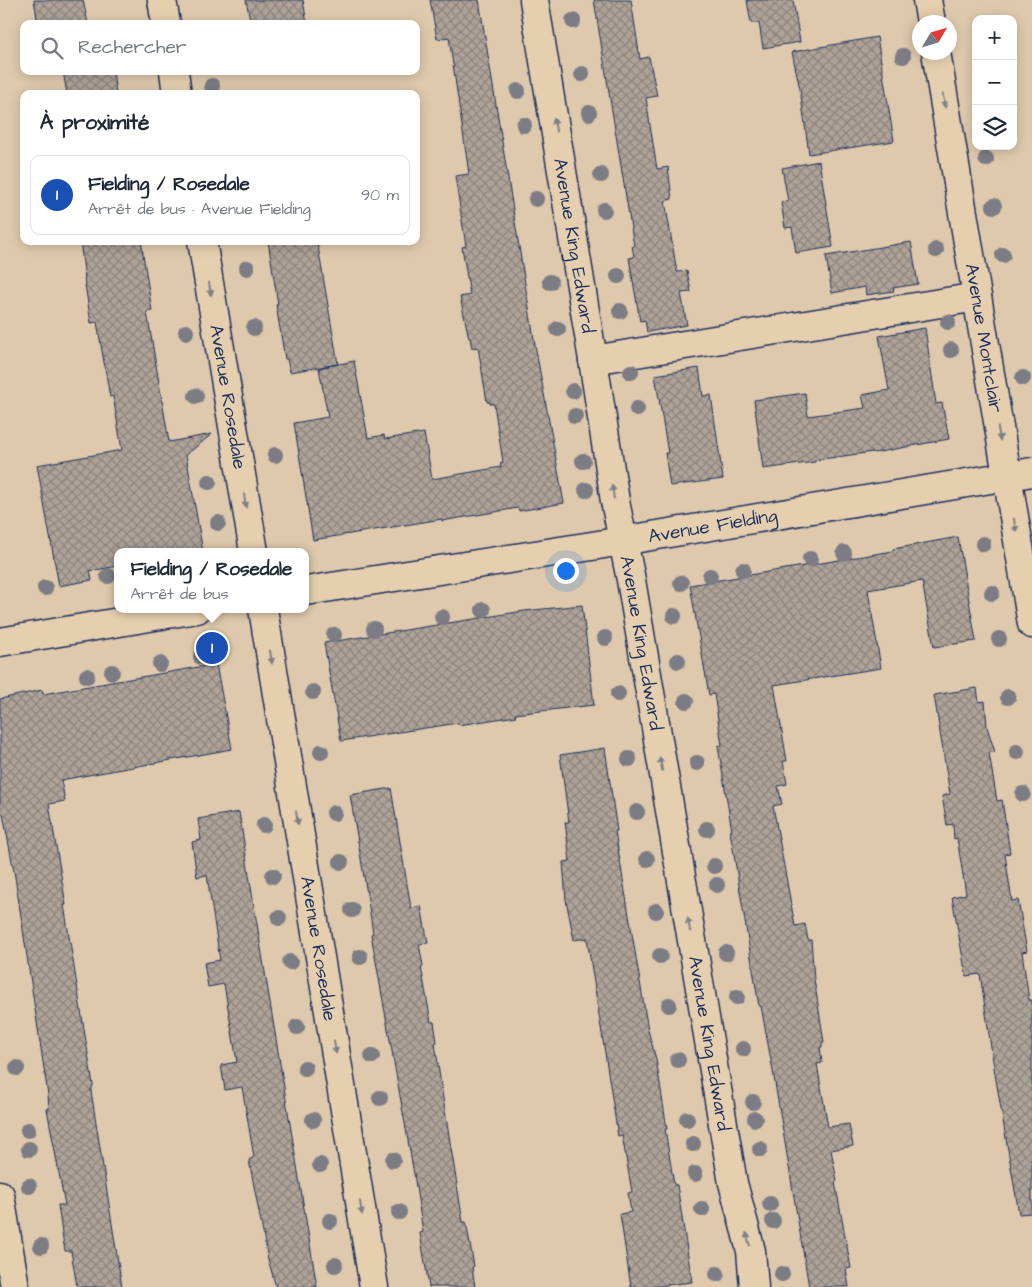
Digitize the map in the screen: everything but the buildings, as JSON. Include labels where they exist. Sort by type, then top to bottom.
[{"type":"street","points":[[162,0],[165,20]]},
{"type":"street","name":"Avenue King Edward","points":[[534,0],[594,360],[615,501],[733,1183],[751,1251],[754,1287]]},
{"type":"street","points":[[927,0],[930,15]]},
{"type":"street","name":"Avenue Montclair","points":[[937,60],[977,297],[1019,474],[1032,624]]},
{"type":"street","points":[[175,75],[176,90]]},
{"type":"street","name":"Avenue Rosedale","points":[[203,245],[253,548]]},
{"type":"street","points":[[594,360],[977,297]]},
{"type":"street","name":"Avenue Fielding","points":[[309,591],[1019,474]]},
{"type":"street","points":[[0,642],[173,613]]},
{"type":"street","name":"Avenue Rosedale","points":[[264,613],[374,1287]]},
{"type":"street","points":[[0,1195],[14,1287]]},
{"type":"place","name":"Fielding / Rosedale","points":[[212,648]]}]
